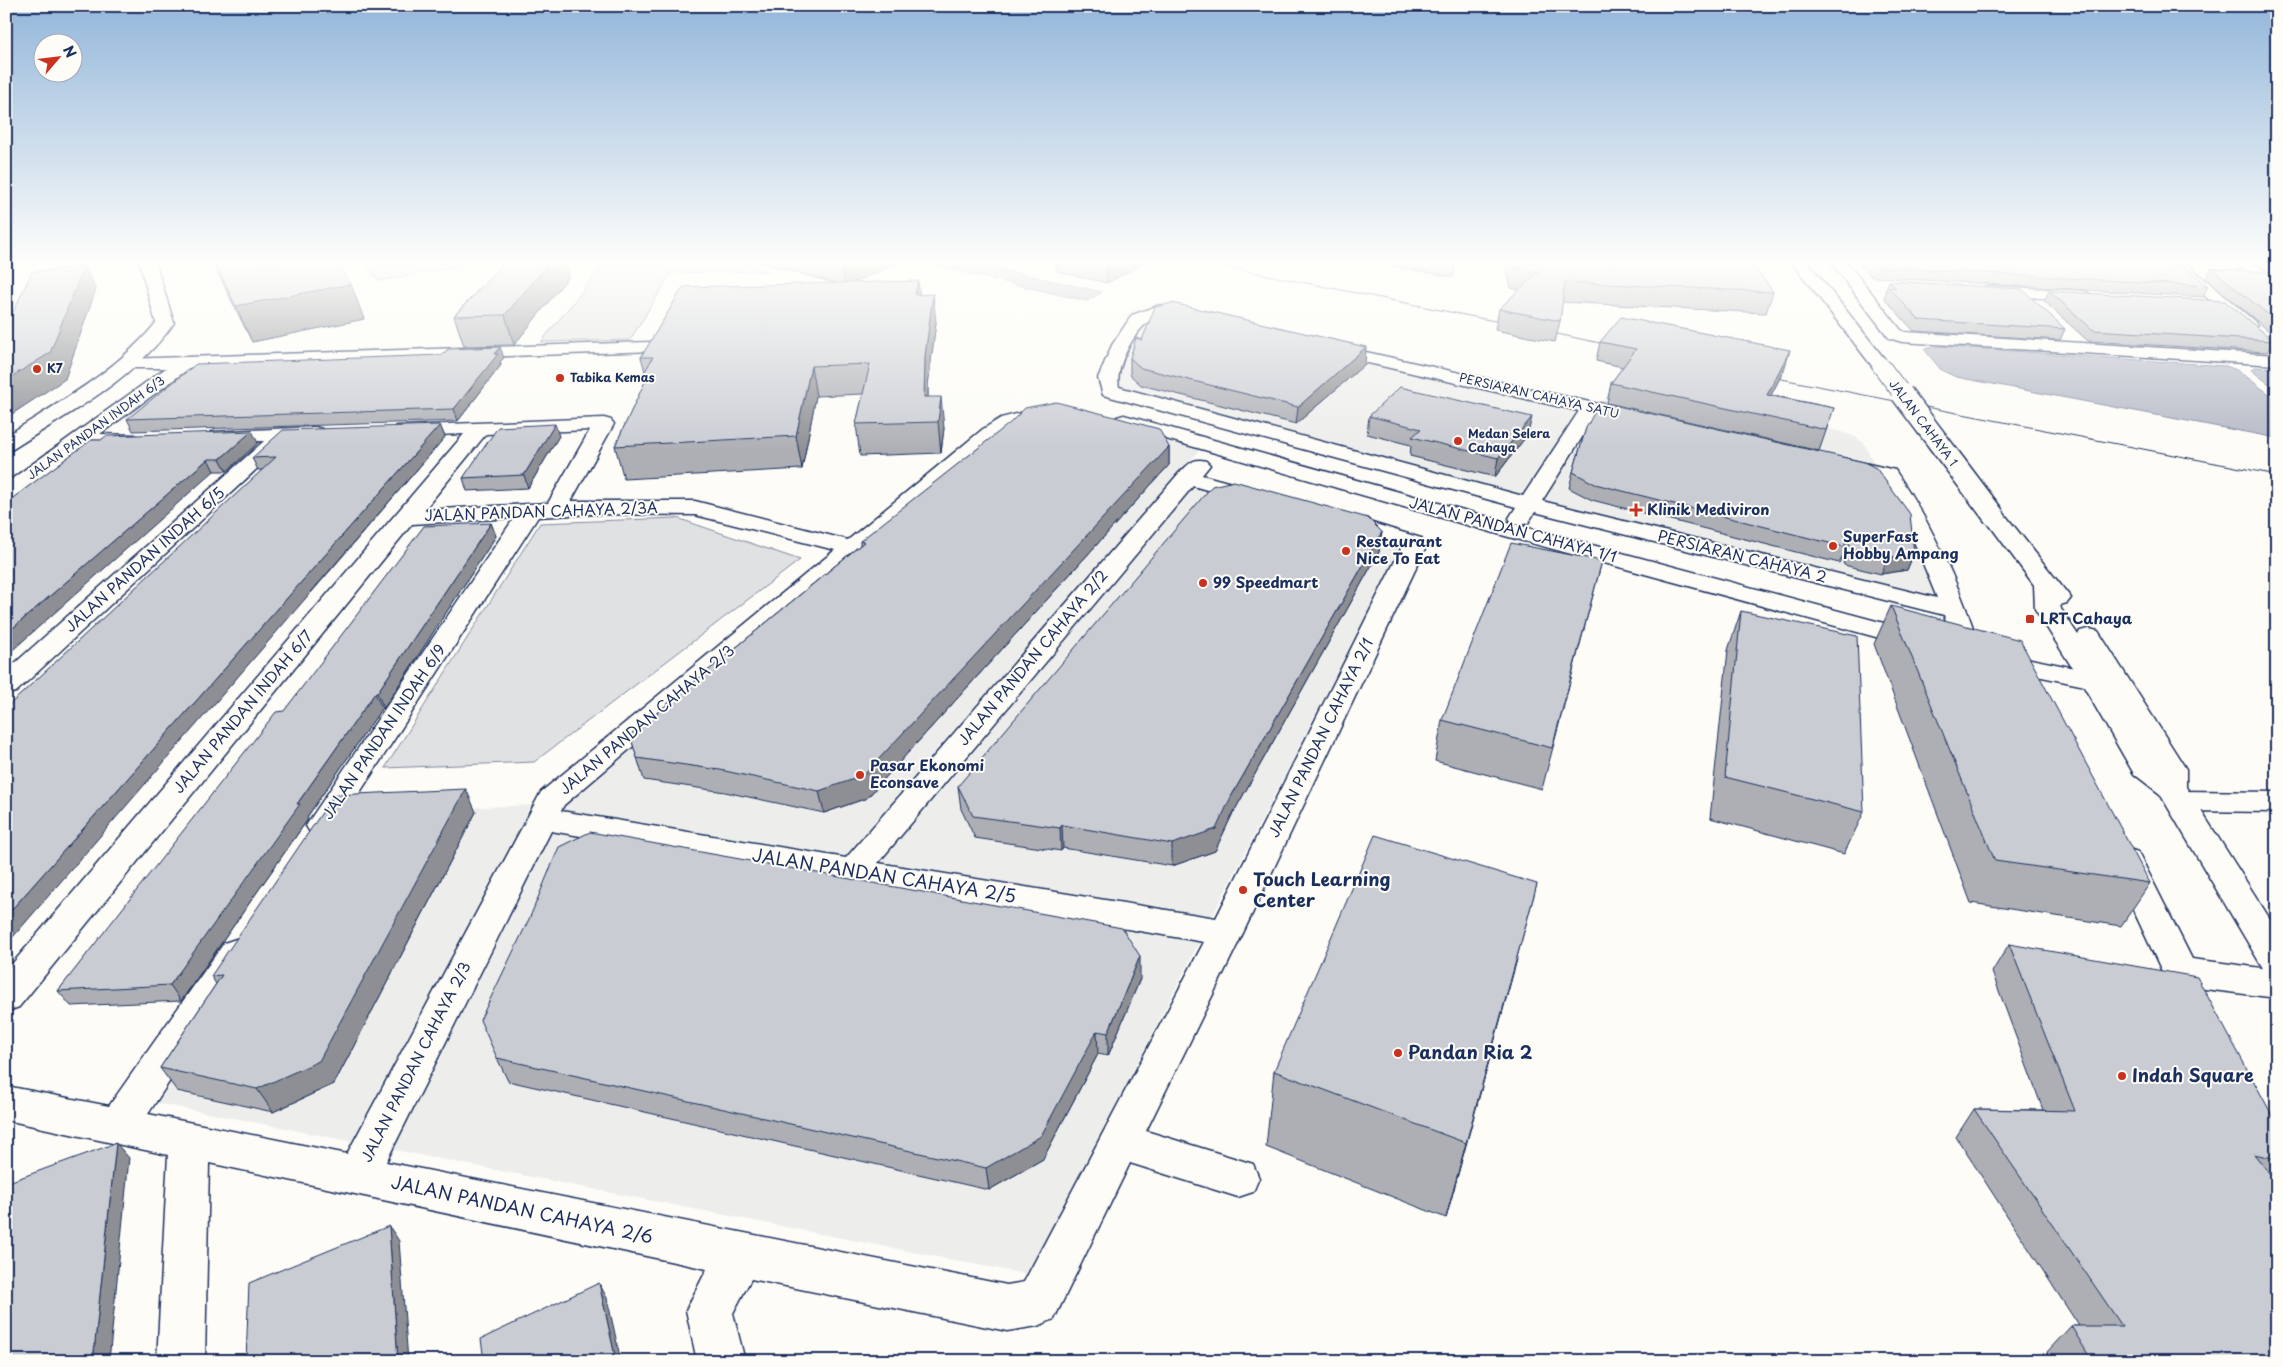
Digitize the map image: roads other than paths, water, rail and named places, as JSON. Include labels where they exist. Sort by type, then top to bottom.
[{"type":"street","points":[[6,446],[125,364],[163,325]]},
{"type":"street","name":"PERSIARAN CAHAYA 2","points":[[1134,325],[1121,345],[1107,378],[1110,391],[1528,504],[1955,610]]},
{"type":"street","name":"JALAN CAHAYA 1","points":[[1849,325],[2046,585],[2048,609],[2108,683],[2145,767],[2175,794],[2277,960]]},
{"type":"street","points":[[1888,325],[1895,334],[1902,336],[2277,360]]},
{"type":"street","points":[[2248,325],[2269,343]]},
{"type":"street","points":[[2063,330],[2083,349]]},
{"type":"street","name":"PERSIARAN CAHAYA SATU","points":[[1313,345],[1648,421]]},
{"type":"street","points":[[125,364],[650,347]]},
{"type":"street","name":"JALAN PANDAN INDAH 6/3","points":[[6,492],[185,363]]},
{"type":"street","points":[[1513,531],[1528,504],[1591,408]]},
{"type":"street","name":"JALAN PANDAN CAHAYA 2/3","points":[[358,1176],[552,799],[990,434],[1008,422],[1060,410]]},
{"type":"street","name":"JALAN PANDAN CAHAYA 1/1","points":[[1100,416],[1513,531],[1969,654],[2108,683]]},
{"type":"street","points":[[388,431],[604,424],[543,510]]},
{"type":"street","name":"JALAN PANDAN INDAH 6/7","points":[[6,997],[480,428]]},
{"type":"street","points":[[195,437],[331,432]]},
{"type":"street","name":"JALAN PANDAN INDAH 6/5","points":[[6,686],[283,434]]},
{"type":"street","points":[[78,441],[146,439]]},
{"type":"street","name":"JALAN PANDAN CAHAYA 2/2","points":[[853,871],[1214,447]]},
{"type":"street","points":[[1820,459],[1887,474],[1925,539],[1955,610],[1969,654]]},
{"type":"street","points":[[1188,478],[1274,502]]},
{"type":"street","name":"JALAN PANDAN CAHAYA 2/3A","points":[[405,518],[543,510],[695,508],[853,548]]},
{"type":"street","name":"JALAN PANDAN INDAH 6/9","points":[[308,848],[543,510]]},
{"type":"street","name":"JALAN PANDAN CAHAYA 2/1","points":[[1038,1303],[1226,933],[1413,549],[1413,543],[1402,538],[1321,514]]},
{"type":"street","points":[[2034,667],[2051,703]]},
{"type":"street","points":[[2175,794],[2277,802]]},
{"type":"street","name":"JALAN PANDAN CAHAYA 2/5","points":[[542,819],[1226,933]]},
{"type":"street","points":[[2116,837],[2180,972],[2277,984]]},
{"type":"street","points":[[118,1126],[252,930]]},
{"type":"street","name":"JALAN PANDAN CAHAYA 2/6","points":[[6,1103],[740,1255],[1007,1308],[1038,1303]]},
{"type":"street","points":[[181,1361],[189,1141]]},
{"type":"street","points":[[1121,1142],[1238,1178]]},
{"type":"street","points":[[721,1361],[708,1310],[740,1255]]},
{"type":"tram line","points":[[1543,331],[1614,346]]},
{"type":"tram line","points":[[1766,376],[2277,475]]},
{"type":"place","name":"K7","points":[[37,369]]},
{"type":"place","name":"Tabika Kemas","points":[[560,378]]},
{"type":"place","name":"Medan Selera Cahaya","points":[[1458,441]]},
{"type":"place","name":"Klinik Mediviron","points":[[1636,510]]},
{"type":"place","name":"SuperFast Hobby Ampang","points":[[1833,546]]},
{"type":"place","name":"Restaurant Nice To Eat","points":[[1346,551]]},
{"type":"place","name":"99 Speedmart","points":[[1203,583]]},
{"type":"place","name":"LRT Cahaya","points":[[2030,619]]},
{"type":"place","name":"Pasar Ekonomi Econsave","points":[[860,775]]},
{"type":"place","name":"Touch Learning Center","points":[[1243,890]]},
{"type":"place","name":"Pandan Ria 2","points":[[1398,1053]]},
{"type":"place","name":"Indah Square","points":[[2122,1076]]}]
